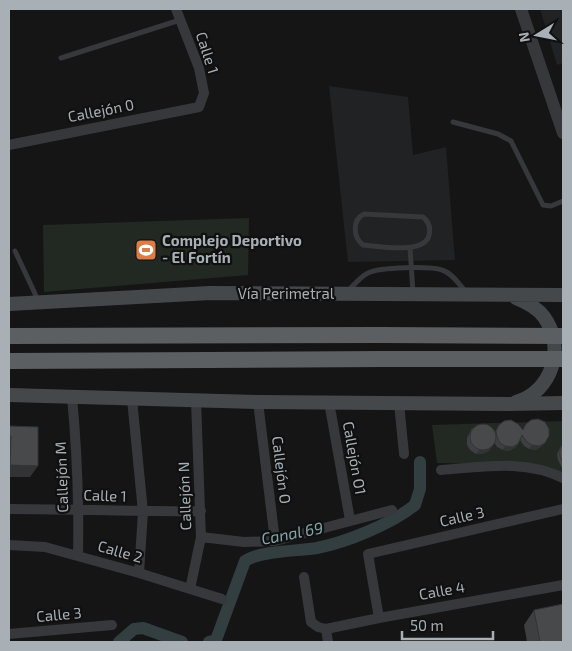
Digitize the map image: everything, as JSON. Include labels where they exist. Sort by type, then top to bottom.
[{"type":"highway","points":[[9,336],[563,336]]},
{"type":"highway","points":[[9,361],[563,359]]},
{"type":"main road","name":"Vía Perimetral","points":[[9,304],[210,293],[563,295]]},
{"type":"main road","points":[[500,296],[517,298],[538,310],[552,330],[555,346],[554,363],[548,378],[537,391],[524,400],[508,404]]},
{"type":"main road","points":[[9,395],[258,402],[563,403]]},
{"type":"main road","points":[[508,404],[563,410]]},
{"type":"street","points":[[523,9],[563,133]]},
{"type":"street","name":"Calle 1","points":[[179,12],[204,93],[199,107]]},
{"type":"street","name":"Callejón 0","points":[[9,145],[199,107]]},
{"type":"street","name":"Callejón M","points":[[72,397],[79,509],[78,556]]},
{"type":"street","points":[[132,399],[143,512],[138,573]]},
{"type":"street","name":"Callejón N","points":[[190,589],[201,537],[196,401]]},
{"type":"street","name":"Callejón O","points":[[258,402],[275,541]]},
{"type":"street","name":"Callejón O1","points":[[329,402],[350,520]]},
{"type":"street","points":[[399,403],[404,454]]},
{"type":"street","points":[[441,470],[509,465],[544,471],[563,478]]},
{"type":"street","name":"Calle 1","points":[[9,509],[79,509],[143,512],[201,511]]},
{"type":"street","name":"Calle 3","points":[[379,618],[368,554],[563,509]]},
{"type":"street","points":[[201,537],[244,542],[275,541],[392,510]]},
{"type":"street","name":"Calle 2","points":[[9,545],[45,547],[222,599]]},
{"type":"street","points":[[304,577],[311,622],[318,627],[326,629],[328,642]]},
{"type":"street","name":"Calle 4","points":[[326,629],[563,584]]},
{"type":"street","name":"Calle 3","points":[[9,634],[112,625]]},
{"type":"lane","points":[[61,58],[179,12]]},
{"type":"lane","points":[[453,122],[498,134],[511,141],[544,205],[551,206],[563,201]]},
{"type":"lane","points":[[369,214],[423,217],[429,226],[430,233],[427,240],[421,245],[410,248],[363,244],[358,241],[356,235],[356,221],[360,216],[369,214]]},
{"type":"lane","points":[[410,248],[413,295]]},
{"type":"lane","points":[[15,251],[39,303]]},
{"type":"lane","points":[[346,294],[367,273],[376,270],[411,268],[442,270],[449,274],[469,295]]},
{"type":"shaded area","points":[[540,9],[563,9],[563,63],[557,65]]},
{"type":"shaded area","points":[[329,86],[408,97],[413,155],[446,147],[455,260],[348,262]]},
{"type":"shaded area","name":"Complejo Deportivo - El Fortín","points":[[249,218],[248,275],[44,292],[43,225]]},
{"type":"shaded area","points":[[563,421],[563,473],[535,465],[437,463],[432,425]]},
{"type":"building","points":[[538,419],[545,422],[549,429],[549,436],[545,443],[539,446],[532,445],[522,435],[518,444],[512,447],[500,443],[496,431],[504,421],[511,420],[523,430],[531,420]]},
{"type":"building","points":[[483,424],[492,428],[496,437],[492,446],[483,450],[474,446],[470,437],[474,428]]},
{"type":"building","points":[[9,426],[38,427],[38,466],[10,465],[11,436],[9,436]]},
{"type":"building","points":[[563,443],[563,462],[560,450]]},
{"type":"building","points":[[563,604],[563,641],[540,642],[534,610]]},
{"type":"waterway","name":"Canal 69","points":[[209,642],[216,640],[245,561],[269,553],[329,545],[355,537],[394,519],[415,505],[420,489],[420,462]]},
{"type":"waterway","name":"Canal 69","points":[[119,642],[134,629],[143,628],[182,642]]},
{"type":"place","name":"Complejo Deportivo - El Fortín","points":[[146,250]]}]
